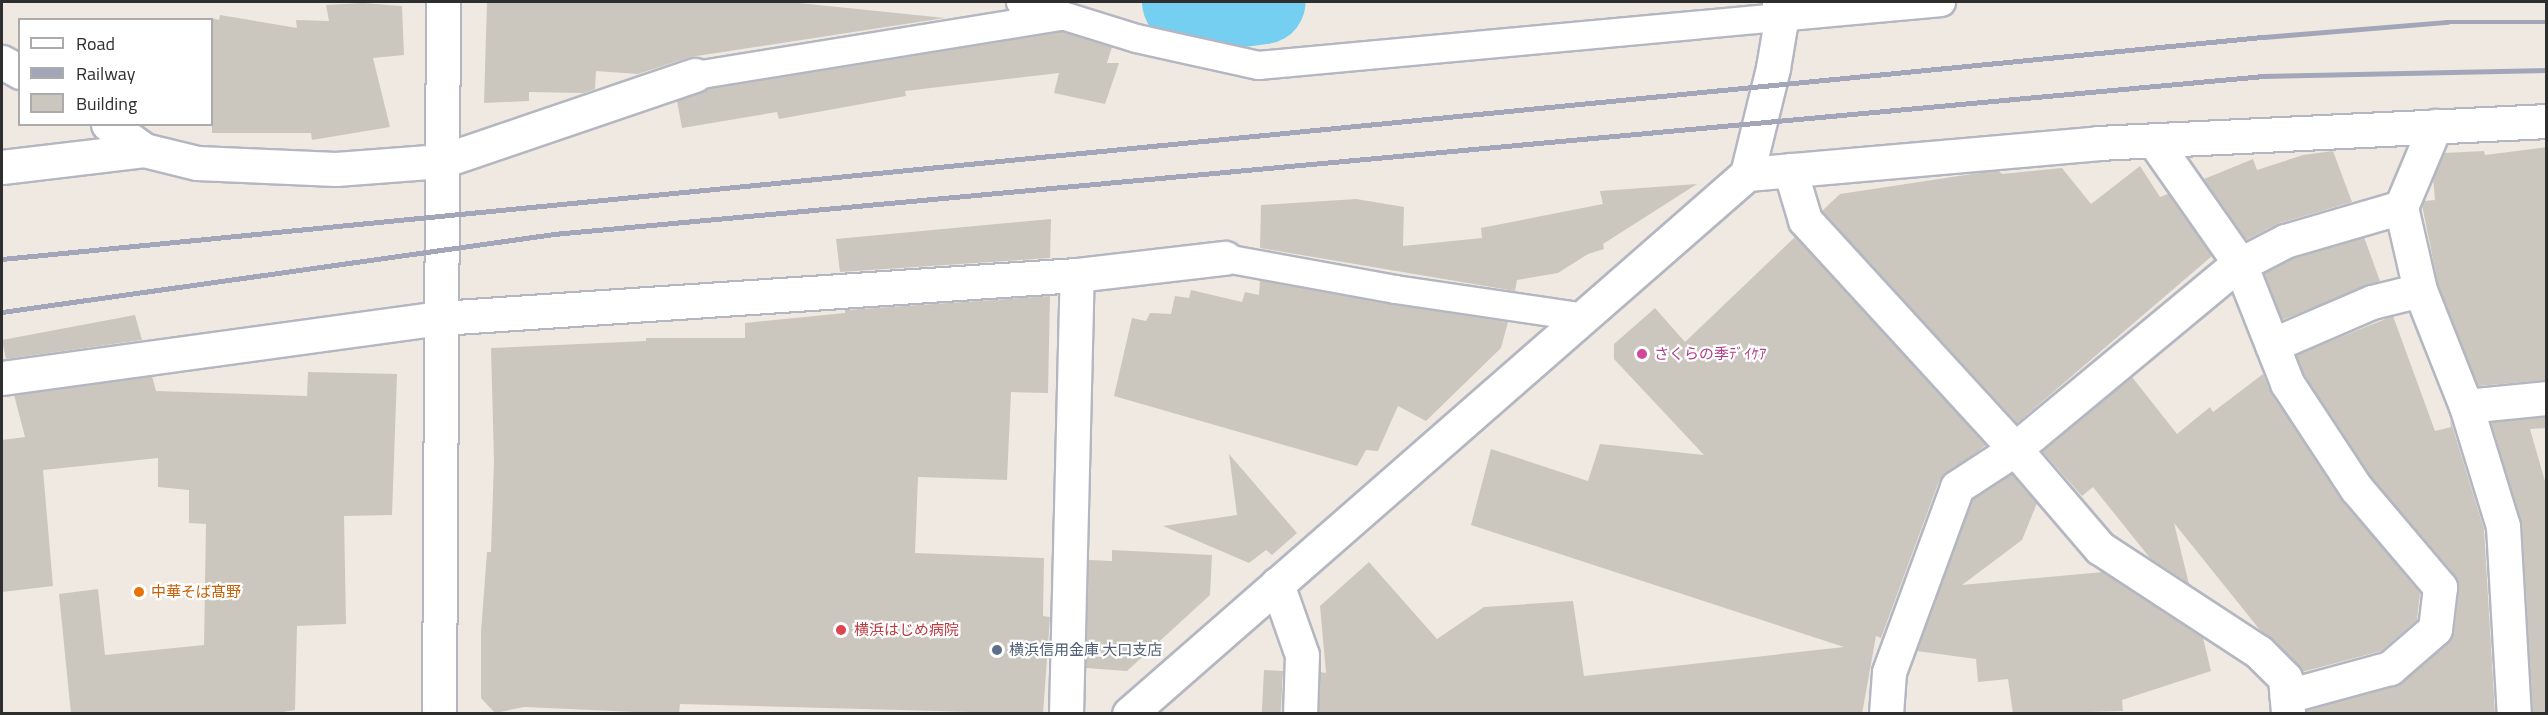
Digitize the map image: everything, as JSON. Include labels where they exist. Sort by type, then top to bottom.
[{"type":"street","points":[[439,714],[443,2]]},
{"type":"street","points":[[1129,714],[1747,174],[1773,68],[1779,8]]},
{"type":"street","points":[[2,62],[18,71]]},
{"type":"street","points":[[2,167],[144,150],[197,163],[336,169],[442,161],[695,75]]},
{"type":"street","points":[[1747,174],[2154,141],[2547,121]]},
{"type":"street","points":[[111,126],[144,150]]},
{"type":"street","points":[[2435,126],[2401,207],[2420,290],[2466,406],[2503,526],[2514,714]]},
{"type":"street","points":[[1790,170],[1806,220],[2015,449],[2100,548],[2259,652],[2285,678],[2287,705],[2390,668],[2435,629],[2440,587],[2356,488],[2287,383],[2240,264],[2154,141]]},
{"type":"street","points":[[1886,714],[1889,672],[1957,486],[2015,449],[2240,264],[2285,241],[2401,207]]},
{"type":"street","points":[[2,378],[441,318],[1077,275],[1225,258]]},
{"type":"street","points":[[1066,714],[1077,275]]},
{"type":"street","points":[[2272,345],[2372,302],[2420,290]]},
{"type":"street","points":[[2466,406],[2547,398]]},
{"type":"street","points":[[1278,584],[1302,656],[1300,714]]},
{"type":"lane","points":[[1020,2],[1136,38],[1258,65],[1779,8],[1941,2]]},
{"type":"lane","points":[[695,75],[1062,15]]},
{"type":"lane","points":[[1225,258],[1407,291],[1584,317]]},
{"type":"building","points":[[487,2],[789,2],[945,18],[690,57],[638,74],[596,71],[595,89],[583,93],[529,92],[529,101],[484,103]]},
{"type":"building","points":[[363,3],[402,6],[404,55],[373,58],[390,127],[312,140],[311,133],[212,133],[213,18],[219,20],[220,15],[297,28],[296,20],[329,21],[326,5]]},
{"type":"building","points":[[1061,31],[1112,47],[1107,63],[1119,63],[1105,104],[1054,93],[1059,73],[905,91],[906,96],[779,119],[777,112],[682,128],[677,101],[707,89]]},
{"type":"building","points":[[2547,147],[2547,380],[2478,386],[2438,284],[2422,205],[2424,201],[2435,200],[2433,178],[2444,153],[2484,151],[2485,155]]},
{"type":"building","points":[[2333,151],[2352,202],[2280,223],[2246,240],[2204,179],[2253,159],[2257,170],[2303,155]]},
{"type":"building","points":[[2140,166],[2160,197],[2168,194],[2212,256],[2017,423],[1822,211],[1840,194],[1985,172],[1999,171],[2002,174],[2062,168],[2091,204]]},
{"type":"building","points":[[1697,184],[1603,244],[1604,249],[1588,254],[1558,273],[1517,280],[1515,291],[1260,248],[1261,205],[1356,199],[1404,207],[1403,246],[1482,238],[1481,228],[1603,204],[1600,191]]},
{"type":"building","points":[[1051,219],[1050,258],[840,272],[836,239]]},
{"type":"building","points":[[1795,237],[1986,445],[1939,481],[1881,638],[1876,636],[1862,714],[1319,714],[1320,672],[1326,673],[1320,606],[1369,562],[1437,639],[1484,607],[1573,601],[1584,676],[1844,647],[1471,525],[1491,449],[1588,481],[1600,444],[1704,455],[1614,359],[1614,344],[1655,308],[1685,342]]},
{"type":"building","points":[[2364,237],[2380,281],[2282,320],[2264,273],[2292,258]]},
{"type":"building","points":[[1260,280],[1508,322],[1501,348],[1426,421],[1398,406],[1378,451],[1366,450],[1357,466],[1114,396],[1132,318],[1146,321],[1150,313],[1171,314],[1175,296],[1189,298],[1191,290],[1242,302],[1245,292],[1259,295]]},
{"type":"building","points":[[1050,296],[1048,393],[1011,392],[1007,480],[918,477],[915,553],[1044,558],[1043,616],[1050,617],[1043,714],[680,704],[679,714],[524,707],[495,713],[481,698],[481,632],[487,552],[491,552],[494,461],[491,348],[646,341],[646,338],[745,338],[745,323],[845,313],[845,310]]},
{"type":"building","points":[[135,315],[142,340],[6,359],[2,340]]},
{"type":"building","points":[[2393,316],[2435,431],[2451,427],[2450,419],[2484,529],[2495,714],[2307,714],[2306,710],[2402,682],[2447,643],[2454,631],[2459,589],[2455,575],[2371,477],[2304,374],[2296,355]]},
{"type":"building","points":[[308,372],[397,374],[392,515],[344,516],[346,624],[297,626],[295,710],[271,714],[71,714],[59,594],[98,589],[105,655],[204,645],[206,524],[189,523],[189,490],[158,487],[158,458],[43,470],[53,586],[2,592],[2,440],[25,437],[14,395],[152,376],[156,391],[307,396]]},
{"type":"building","points":[[2263,374],[2271,393],[2340,498],[2420,593],[2417,620],[2381,651],[2302,672],[2260,630],[2174,523],[2189,584],[2150,558],[2093,487],[2082,496],[2042,451],[2132,377],[2177,434],[2210,407],[2213,412]]},
{"type":"building","points":[[2547,417],[2547,428],[2530,429],[2547,488],[2547,714],[2533,714],[2522,525],[2491,422]]},
{"type":"building","points":[[1229,454],[1297,533],[1272,555],[1266,550],[1249,563],[1163,526],[1237,515]]},
{"type":"building","points":[[2012,474],[2037,503],[2022,540],[1962,585],[2103,572],[2203,638],[2211,671],[2122,700],[2123,711],[2013,714],[2008,679],[1978,682],[1976,659],[1917,651],[1972,499]]},
{"type":"building","points":[[1112,550],[1212,555],[1210,595],[1127,671],[1086,668],[1089,560],[1112,561]]},
{"type":"building","points":[[1264,670],[1283,671],[1281,714],[1262,714]]},
{"type":"waterway","points":[[1184,2],[1212,9],[1264,2]]},
{"type":"railway","points":[[2,259],[2264,37],[2447,22],[2546,22]]},
{"type":"railway","points":[[2,312],[554,234],[2264,76],[2546,70]]},
{"type":"place","name":"さくらの季ﾃﾞｲｹｱ","points":[[1642,354]]},
{"type":"place","name":"中華そば髙野","points":[[139,592]]},
{"type":"place","name":"横浜はじめ病院","points":[[841,630]]},
{"type":"place","name":"横浜信用金庫 大口支店","points":[[997,650]]}]
